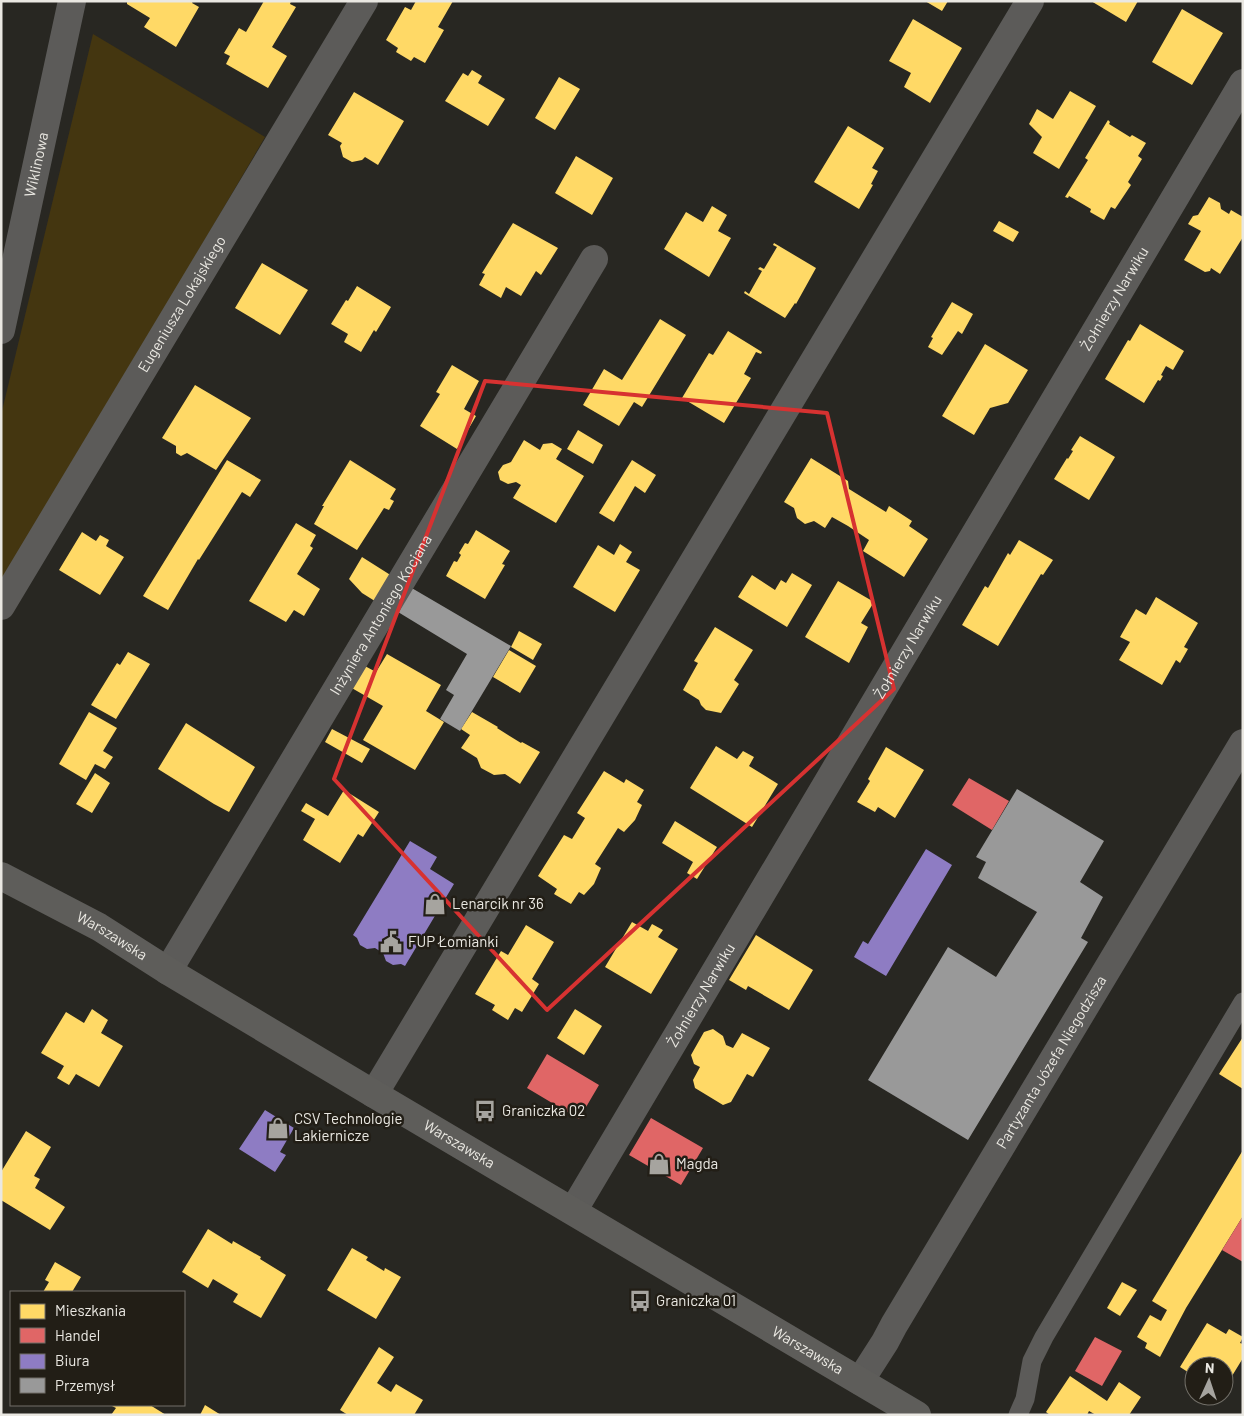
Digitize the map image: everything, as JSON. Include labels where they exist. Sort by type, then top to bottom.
[{"type":"street","name":"Wiklinowa","points":[[2,323],[72,1]]},
{"type":"street","name":"Eugeniusza Lokajskiego","points":[[1,606],[364,1]]},
{"type":"street","points":[[374,1094],[1030,1]]},
{"type":"street","name":"Żołnierzy Narwiku","points":[[573,1211],[1243,83]]},
{"type":"street","name":"Inżyniera Antoniego Kocjana","points":[[168,971],[594,259]]},
{"type":"street","name":"Partyzanta Józefa Niegodzisza","points":[[860,1382],[1243,743]]},
{"type":"street","name":"Warszawska","points":[[1,876],[99,928],[374,1094],[917,1415]]},
{"type":"lane","points":[[1018,1415],[1025,1399],[1032,1361],[1044,1337],[1243,1002]]},
{"type":"highlighted area","points":[[485,381],[827,413],[894,689],[547,1010],[334,779]]},
{"type":"shaded area","points":[[93,34],[265,137],[1,588],[1,415]]},
{"type":"building: Mieszkania","points":[[127,1],[193,1],[192,3],[199,7],[176,47],[144,27],[150,18],[127,4]]},
{"type":"building: Mieszkania","points":[[264,1],[291,1],[290,4],[296,7],[272,47],[287,56],[268,88],[226,64],[230,56],[224,53],[239,28],[246,32]]},
{"type":"building: Mieszkania","points":[[416,1],[453,1],[438,27],[444,30],[425,63],[414,57],[411,61],[396,52],[398,48],[386,40],[405,7],[411,10]]},
{"type":"building: Mieszkania","points":[[925,1],[948,1],[942,11]]},
{"type":"building: Mieszkania","points":[[1091,1],[1138,1],[1126,22]]},
{"type":"building: Mieszkania","points":[[1182,9],[1223,33],[1192,85],[1152,62]]},
{"type":"building: Mieszkania","points":[[913,19],[962,48],[930,103],[904,87],[911,73],[889,61]]},
{"type":"building: Mieszkania","points":[[472,70],[482,76],[478,83],[505,99],[488,126],[445,101],[463,73],[468,76]]},
{"type":"building: Mieszkania","points":[[559,77],[580,89],[555,130],[535,118]]},
{"type":"building: Mieszkania","points":[[1070,91],[1096,106],[1059,169],[1033,153],[1042,137],[1029,124],[1037,109],[1053,119]]},
{"type":"building: Mieszkania","points":[[354,92],[404,121],[378,165],[365,157],[362,160],[352,162],[343,157],[340,146],[342,143],[328,135]]},
{"type":"building: Mieszkania","points":[[1108,120],[1109,124],[1130,137],[1132,135],[1146,143],[1138,156],[1142,159],[1128,182],[1131,185],[1115,209],[1111,207],[1104,220],[1090,212],[1091,209],[1069,196],[1068,198],[1065,197],[1088,160],[1085,158]]},
{"type":"building: Mieszkania","points":[[848,126],[884,148],[872,168],[878,171],[871,184],[873,185],[859,209],[814,182]]},
{"type":"building: Mieszkania","points":[[576,156],[613,178],[592,215],[555,193]]},
{"type":"building: Mieszkania","points":[[1209,197],[1220,203],[1221,209],[1229,214],[1231,210],[1243,217],[1243,237],[1220,274],[1211,268],[1210,271],[1205,272],[1184,260],[1201,231],[1188,224],[1193,216],[1198,215]]},
{"type":"building: Mieszkania","points":[[712,206],[727,215],[718,231],[731,238],[709,277],[664,249],[686,212],[703,222]]},
{"type":"building: Mieszkania","points":[[999,221],[1019,232],[1013,242],[993,231]]},
{"type":"building: Mieszkania","points":[[513,223],[558,248],[541,275],[536,271],[521,296],[506,287],[501,298],[479,285],[485,274],[482,273]]},
{"type":"building: Mieszkania","points":[[774,243],[816,268],[796,304],[785,318],[744,293],[745,291],[749,294],[762,271],[758,269],[760,267],[764,269],[777,247],[773,245]]},
{"type":"building: Mieszkania","points":[[262,263],[308,290],[280,335],[235,308]]},
{"type":"building: Mieszkania","points":[[357,286],[391,307],[361,352],[344,342],[348,334],[331,324]]},
{"type":"building: Mieszkania","points":[[952,302],[973,314],[962,334],[958,331],[942,355],[928,347],[933,338],[931,337]]},
{"type":"building: Mieszkania","points":[[660,319],[686,335],[642,407],[634,402],[619,426],[583,405],[604,369],[622,380]]},
{"type":"building: Mieszkania","points":[[1140,324],[1184,351],[1173,370],[1166,366],[1161,375],[1163,376],[1160,381],[1158,380],[1144,403],[1105,379],[1128,340],[1130,341]]},
{"type":"building: Mieszkania","points":[[728,331],[762,352],[761,354],[756,352],[744,374],[751,378],[724,423],[682,398],[709,353],[713,355]]},
{"type":"building: Mieszkania","points":[[985,344],[1028,370],[1008,403],[990,408],[974,435],[942,416]]},
{"type":"building: Mieszkania","points":[[452,365],[479,381],[464,409],[476,416],[457,449],[420,426],[440,394],[436,392]]},
{"type":"building: Mieszkania","points":[[195,385],[251,418],[216,470],[187,453],[181,456],[176,453],[176,446],[162,438]]},
{"type":"building: Mieszkania","points":[[578,430],[603,445],[593,464],[567,449]]},
{"type":"building: Mieszkania","points":[[1080,436],[1115,457],[1089,500],[1054,479],[1073,451],[1071,450]]},
{"type":"building: Mieszkania","points":[[524,440],[540,450],[543,444],[552,443],[562,449],[556,459],[584,476],[556,523],[513,498],[521,485],[516,482],[508,484],[500,480],[498,472],[503,465],[511,462]]},
{"type":"building: Mieszkania","points":[[811,458],[848,481],[849,489],[886,512],[889,506],[912,521],[909,526],[928,539],[904,577],[863,551],[869,540],[848,526],[832,517],[825,528],[814,521],[805,524],[797,518],[794,508],[784,502]]},
{"type":"building: Mieszkania","points":[[227,460],[261,480],[250,497],[242,492],[198,559],[168,610],[143,596]]},
{"type":"building: Mieszkania","points":[[350,460],[396,489],[390,499],[394,501],[389,510],[384,508],[357,550],[314,524],[324,506],[322,506]]},
{"type":"building: Mieszkania","points":[[632,460],[656,475],[645,493],[635,486],[614,522],[599,513]]},
{"type":"building: Mieszkania","points":[[296,523],[316,535],[310,546],[313,548],[297,574],[320,589],[304,616],[294,610],[286,622],[249,601]]},
{"type":"building: Mieszkania","points":[[476,530],[510,551],[502,564],[505,565],[485,599],[446,576],[454,561],[457,562],[461,555],[459,553],[465,543],[468,544]]},
{"type":"building: Mieszkania","points":[[82,532],[96,541],[100,535],[109,540],[106,546],[124,557],[100,595],[59,570]]},
{"type":"building: Mieszkania","points":[[1019,540],[1053,560],[1043,575],[1041,574],[998,646],[962,625],[985,586],[988,588],[1008,553],[1010,555]]},
{"type":"building: Mieszkania","points":[[620,544],[632,552],[626,562],[640,570],[615,612],[573,587],[598,545],[614,555]]},
{"type":"building: Mieszkania","points":[[362,557],[392,576],[378,603],[362,593],[349,579]]},
{"type":"building: Mieszkania","points":[[792,573],[812,585],[787,627],[738,597],[752,575],[775,590],[781,580],[786,583]]},
{"type":"building: Mieszkania","points":[[838,581],[874,602],[861,623],[868,627],[849,663],[805,637]]},
{"type":"building: Mieszkania","points":[[1156,597],[1198,623],[1184,647],[1188,649],[1180,663],[1176,660],[1162,685],[1119,660],[1130,642],[1120,637],[1136,609],[1146,615]]},
{"type":"building: Mieszkania","points":[[715,627],[753,650],[734,680],[739,684],[721,713],[706,710],[699,700],[683,690],[698,663],[694,661]]},
{"type":"building: Mieszkania","points":[[519,631],[542,644],[533,660],[511,647]]},
{"type":"building: Mieszkania","points":[[509,650],[536,666],[520,693],[493,677]]},
{"type":"building: Mieszkania","points":[[128,652],[150,664],[116,719],[91,705],[117,663],[120,665]]},
{"type":"building: Mieszkania","points":[[387,654],[441,685],[426,711],[444,722],[415,770],[363,740],[383,706],[350,687],[363,665],[376,672]]},
{"type":"building: Mieszkania","points":[[89,712],[117,728],[103,751],[113,757],[105,769],[95,764],[86,780],[59,764]]},
{"type":"building: Mieszkania","points":[[472,712],[521,743],[540,752],[520,784],[505,774],[494,775],[481,768],[477,758],[461,748],[470,735],[461,729]]},
{"type":"building: Mieszkania","points":[[186,723],[255,767],[229,812],[158,769]]},
{"type":"building: Mieszkania","points":[[332,729],[370,749],[362,763],[325,742]]},
{"type":"building: Mieszkania","points":[[716,746],[737,759],[743,751],[754,757],[749,766],[778,784],[752,827],[690,788]]},
{"type":"building: Mieszkania","points":[[886,747],[924,770],[895,818],[878,807],[875,812],[857,802],[870,781],[868,779]]},
{"type":"building: Mieszkania","points":[[604,771],[624,783],[626,779],[644,790],[637,802],[642,805],[635,820],[624,832],[618,828],[595,864],[601,868],[594,884],[584,895],[579,892],[571,904],[554,894],[557,889],[538,876],[564,835],[572,839],[585,818],[577,813]]},
{"type":"building: Mieszkania","points":[[95,773],[110,783],[92,813],[76,804]]},
{"type":"building: Mieszkania","points":[[344,790],[379,812],[363,837],[358,834],[340,863],[303,840],[315,819],[301,811],[306,803],[328,816]]},
{"type":"building: Mieszkania","points":[[675,821],[717,847],[697,879],[687,873],[693,862],[662,843]]},
{"type":"building: Mieszkania","points":[[632,922],[648,931],[652,924],[663,930],[658,937],[678,949],[651,994],[605,967]]},
{"type":"building: Mieszkania","points":[[526,925],[554,942],[532,979],[539,984],[522,1012],[515,1008],[508,1020],[492,1010],[495,1005],[475,994],[501,951],[508,955]]},
{"type":"building: Mieszkania","points":[[756,935],[813,970],[789,1010],[748,986],[746,990],[729,980]]},
{"type":"building: Mieszkania","points":[[92,1009],[108,1020],[101,1033],[123,1046],[99,1087],[76,1074],[69,1085],[57,1078],[64,1066],[41,1053],[66,1012],[84,1023]]},
{"type":"building: Mieszkania","points":[[575,1009],[602,1026],[584,1055],[557,1038]]},
{"type":"building: Mieszkania","points":[[713,1029],[723,1036],[726,1045],[733,1048],[742,1033],[770,1048],[753,1077],[747,1074],[731,1102],[723,1105],[695,1088],[693,1080],[700,1067],[694,1064],[691,1055],[704,1032]]},
{"type":"building: Mieszkania","points":[[1243,1037],[1243,1089],[1219,1074]]},
{"type":"building: Mieszkania","points":[[26,1131],[51,1147],[34,1176],[40,1179],[35,1188],[65,1207],[50,1230],[1,1200],[1,1172]]},
{"type":"building: Mieszkania","points":[[1243,1150],[1243,1216],[1186,1308],[1160,1357],[1145,1348],[1147,1343],[1137,1337],[1150,1315],[1161,1321],[1167,1310],[1152,1301]]},
{"type":"building: Mieszkania","points":[[208,1229],[232,1244],[233,1241],[261,1257],[260,1259],[286,1275],[261,1318],[233,1302],[238,1294],[213,1279],[208,1288],[182,1272]]},
{"type":"building: Mieszkania","points":[[352,1248],[368,1257],[366,1260],[384,1271],[385,1268],[401,1277],[376,1319],[327,1290]]},
{"type":"building: Mieszkania","points":[[55,1262],[81,1277],[73,1291],[44,1291],[49,1282],[45,1280]]},
{"type":"building: Mieszkania","points":[[1122,1282],[1137,1290],[1120,1316],[1107,1308]]},
{"type":"building: Mieszkania","points":[[1207,1323],[1226,1334],[1229,1329],[1243,1337],[1240,1343],[1243,1344],[1243,1358],[1234,1373],[1234,1356],[1187,1356]]},
{"type":"building: Mieszkania","points":[[379,1347],[394,1357],[377,1383],[391,1392],[396,1384],[423,1400],[414,1415],[348,1415],[340,1410]]},
{"type":"building: Mieszkania","points":[[1184,1360],[1184,1370],[1180,1367]]},
{"type":"building: Mieszkania","points":[[1070,1376],[1107,1401],[1119,1382],[1141,1397],[1129,1415],[1096,1415],[1089,1411],[1087,1415],[1050,1415],[1046,1412]]},
{"type":"building: Mieszkania","points":[[205,1405],[221,1415],[200,1415]]},
{"type":"building: Mieszkania","points":[[112,1406],[152,1406],[166,1415],[111,1415],[116,1408]]},
{"type":"building: Handel","points":[[969,778],[1009,801],[992,830],[952,805]]},
{"type":"building: Handel","points":[[547,1054],[599,1085],[579,1119],[527,1088]]},
{"type":"building: Handel","points":[[651,1118],[703,1148],[681,1185],[629,1155]]},
{"type":"building: Handel","points":[[1243,1216],[1243,1262],[1222,1250]]},
{"type":"building: Handel","points":[[1095,1337],[1122,1351],[1102,1386],[1075,1371]]},
{"type":"building: Biura","points":[[410,841],[437,857],[430,869],[454,884],[405,966],[401,964],[393,965],[386,961],[383,953],[375,948],[367,949],[360,945],[357,938],[353,935]]},
{"type":"building: Biura","points":[[926,849],[952,865],[886,976],[854,957],[863,941],[868,944]]},
{"type":"building: Biura","points":[[265,1110],[294,1128],[280,1152],[286,1155],[275,1172],[239,1149]]},
{"type":"building: Przemysł","points":[[410,587],[511,646],[460,731],[440,719],[454,695],[446,690],[467,654],[398,612]]},
{"type":"building: Przemysł","points":[[1017,789],[1104,841],[1080,882],[1103,897],[1081,938],[1088,942],[968,1140],[868,1080],[948,947],[996,977],[1037,912],[978,878],[986,862],[976,857]]},
{"type":"place","name":"Lenarcik nr 36","points":[[435,904]]},
{"type":"place","name":"FUP Łomianki","points":[[391,942]]},
{"type":"place","name":"Graniczka 02","points":[[485,1111]]},
{"type":"place","name":"CSV Technologie Lakiernicze","points":[[278,1128]]},
{"type":"place","name":"Magda","points":[[659,1164]]},
{"type":"place","name":"Graniczka 01","points":[[640,1301]]}]
